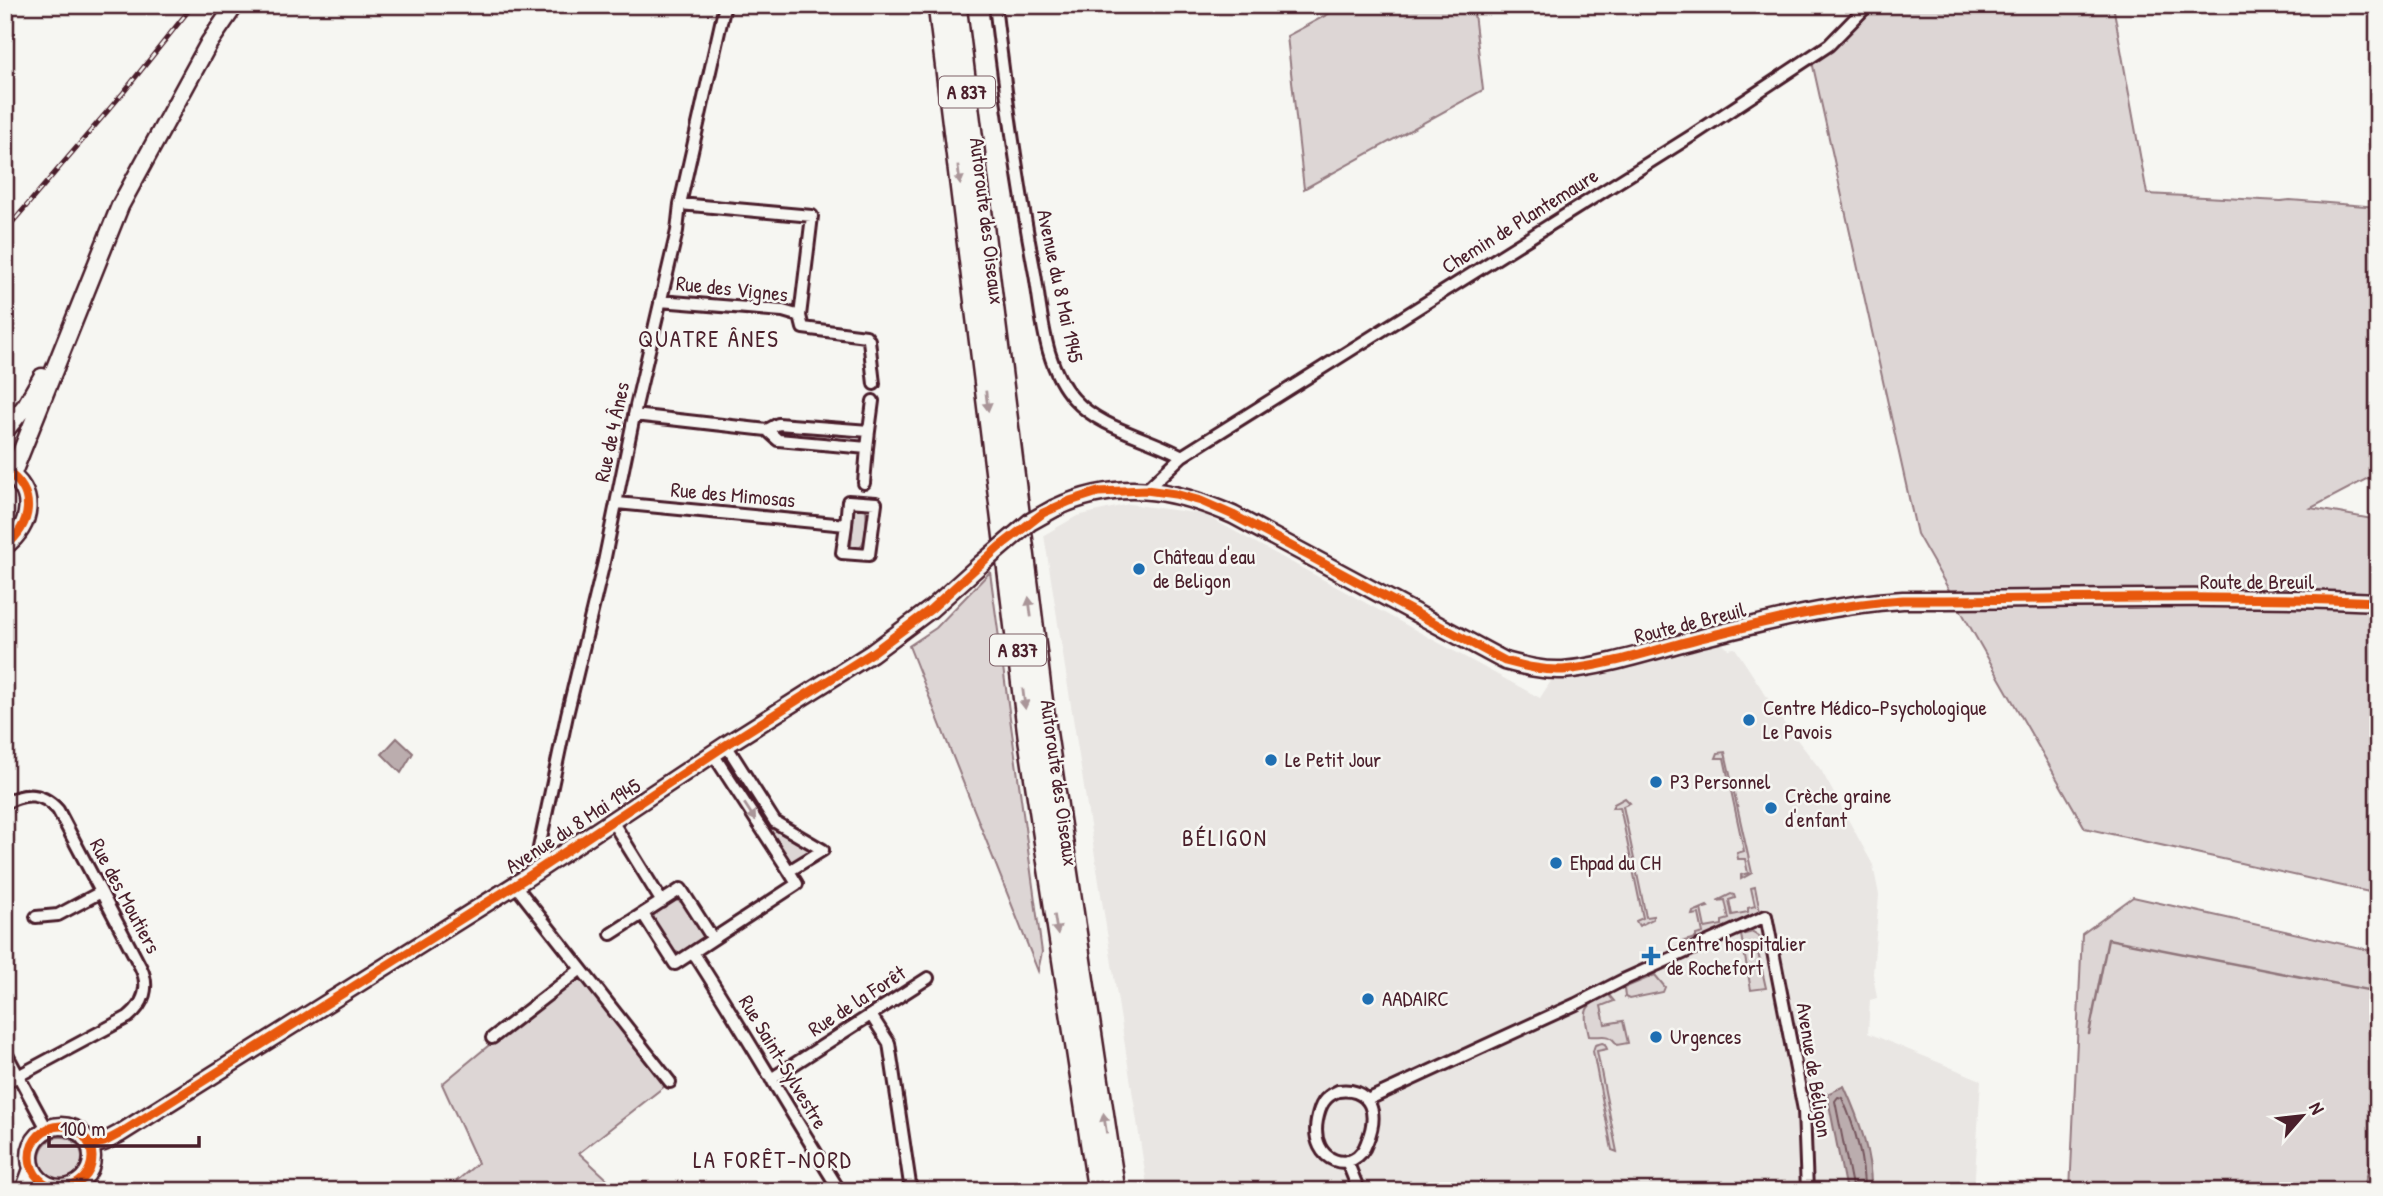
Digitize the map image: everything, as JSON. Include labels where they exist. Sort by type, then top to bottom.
[{"type":"highway","points":[[930,5],[950,107]]},
{"type":"highway","name":"Autoroute des Oiseaux","points":[[938,5],[1028,735],[1098,1191]]},
{"type":"highway","name":"Autoroute des Oiseaux","points":[[956,5],[1046,729],[1115,1191]]},
{"type":"highway","points":[[966,5],[977,179]]},
{"type":"street","points":[[5,546],[16,538],[28,513],[27,499],[21,486],[9,473],[120,206],[209,43],[235,5]]},
{"type":"street","name":"Rue de 4 Ânes","points":[[547,864],[539,848],[725,5]]},
{"type":"street","name":"Avenue du 8 Mai 1945","points":[[995,5],[1018,187],[1054,369],[1074,400],[1092,413],[1182,456]]},
{"type":"street","name":"Chemin de Plantemaure","points":[[1182,456],[1705,127],[1829,45],[1868,5]]},
{"type":"street","points":[[680,204],[811,216],[800,316]]},
{"type":"street","name":"Rue des Vignes","points":[[660,301],[783,311],[800,316],[803,328],[866,336],[869,340],[874,384]]},
{"type":"street","points":[[5,431],[26,405],[66,336]]},
{"type":"street","points":[[864,483],[873,401]]},
{"type":"street","points":[[634,415],[766,430],[778,424],[869,432]]},
{"type":"street","points":[[766,430],[778,440],[867,449]]},
{"type":"street","points":[[1146,490],[1182,456]]},
{"type":"street","name":"Route de Breuil","points":[[1055,508],[1098,492],[1146,490],[1201,501],[1233,515],[1505,661],[1536,669],[1562,670],[1596,664],[1745,627],[1867,602],[2112,599],[2378,602]]},
{"type":"street","points":[[848,501],[876,503],[869,555],[842,553],[846,525],[848,501]]},
{"type":"street","name":"Rue des Mimosas","points":[[617,503],[846,525]]},
{"type":"street","name":"Avenue du 8 Mai 1945","points":[[90,1144],[104,1142],[119,1135],[515,885],[719,750],[873,653],[931,609],[1030,522],[1055,508]]},
{"type":"street","points":[[719,750],[775,822],[823,849],[789,871]]},
{"type":"street","points":[[643,914],[675,964],[797,884],[719,750]]},
{"type":"street","name":"Rue des Moutiers","points":[[5,803],[30,794],[53,805],[145,976],[142,1002],[128,1017],[5,1083]]},
{"type":"street","points":[[612,821],[662,902]]},
{"type":"street","points":[[515,885],[670,1082]]},
{"type":"street","points":[[611,934],[681,889],[713,939]]},
{"type":"street","points":[[36,917],[58,915],[101,892]]},
{"type":"street","name":"Avenue de Béligon","points":[[1367,1100],[1766,916],[1804,1110],[1807,1191]]},
{"type":"street","name":"Rue Saint-Sylvestre","points":[[693,952],[753,1045],[840,1191]]},
{"type":"street","points":[[492,1038],[581,969]]},
{"type":"street","name":"Rue de la Forêt","points":[[771,1079],[928,978]]},
{"type":"street","points":[[871,1015],[889,1043],[911,1191]]},
{"type":"street","points":[[5,1051],[47,1129]]},
{"type":"street","points":[[1338,1091],[1351,1091],[1367,1100],[1373,1115],[1369,1137],[1361,1154],[1347,1161],[1327,1157],[1315,1134],[1318,1114],[1325,1099],[1338,1091]]},
{"type":"street","points":[[36,1191],[81,1187],[92,1166],[90,1144],[83,1134],[72,1128],[59,1126],[47,1129],[41,1134],[32,1146],[30,1161],[32,1169],[42,1182],[57,1188]]},
{"type":"street","points":[[1347,1161],[1359,1191]]},
{"type":"street","points":[[24,1191],[32,1169]]},
{"type":"shaded area","points":[[1345,5],[1473,5],[1483,90],[1304,189],[1287,36]]},
{"type":"shaded area","points":[[1862,5],[2113,5],[2147,194],[2378,207],[2378,473],[2311,508],[2378,520],[2378,894],[2085,828],[1917,534],[1811,57]]},
{"type":"shaded area","points":[[1129,504],[1203,514],[1540,698],[1551,681],[1722,643],[1728,649],[1735,648],[1784,723],[1821,770],[1873,865],[1879,895],[1873,974],[1877,998],[1870,1000],[1868,1033],[1981,1080],[1974,1191],[1148,1191],[1044,535],[1077,516]]},
{"type":"shaded area","points":[[858,506],[866,508],[866,519],[865,537],[858,550],[852,549],[851,545],[854,510]]},
{"type":"shaded area","points":[[990,572],[1042,952],[1038,971],[909,646],[936,628]]},
{"type":"shaded area","points":[[726,745],[775,822],[823,850],[789,871],[713,754]]},
{"type":"shaded area","points":[[1725,752],[1752,873],[1741,879],[1741,875],[1748,873],[1745,859],[1738,859],[1737,853],[1744,851],[1724,758],[1716,758],[1718,753]]},
{"type":"shaded area","points":[[1625,798],[1630,803],[1623,806],[1646,917],[1653,916],[1653,919],[1639,926],[1636,921],[1643,918],[1620,807],[1612,808]]},
{"type":"shaded area","points":[[1755,887],[1760,912],[1681,950],[1680,942],[1696,938],[1696,935],[1703,933],[1699,914],[1692,915],[1693,912],[1707,906],[1701,909],[1705,928],[1722,925],[1722,921],[1729,919],[1725,900],[1717,901],[1734,895],[1735,898],[1729,900],[1732,915],[1748,912],[1748,908],[1755,906],[1751,888]]},
{"type":"shaded area","points":[[2133,897],[2378,952],[2378,1191],[2070,1191],[2082,934]]},
{"type":"shaded area","points":[[676,900],[684,903],[703,936],[702,940],[679,953],[664,943],[654,919],[654,913]]},
{"type":"shaded area","points":[[1753,932],[1759,936],[1764,947],[1757,948],[1766,988],[1751,990],[1741,935]]},
{"type":"shaded area","points":[[581,969],[670,1082],[579,1153],[620,1191],[456,1191],[453,1184],[478,1163],[442,1084]]},
{"type":"shaded area","points":[[1655,975],[1665,987],[1663,992],[1629,999],[1625,997],[1624,988]]},
{"type":"shaded area","points":[[1608,994],[1614,1001],[1601,1006],[1605,1024],[1623,1021],[1628,1043],[1617,1045],[1608,1037],[1589,1036],[1587,1010],[1594,1002]]},
{"type":"shaded area","points":[[1602,1043],[1607,1049],[1597,1051],[1617,1152],[1612,1150],[1593,1051],[1595,1045]]},
{"type":"shaded area","points":[[61,1137],[76,1143],[82,1158],[76,1173],[61,1179],[46,1173],[40,1158],[46,1143]]},
{"type":"water","points":[[397,738],[413,753],[401,773],[382,754]]},
{"type":"water","points":[[1844,1086],[1864,1137],[1871,1191],[1846,1191],[1827,1094]]},
{"type":"waterway","points":[[2089,1034],[2108,939],[2378,992]]},
{"type":"waterway","points":[[2363,1191],[2378,1136]]},
{"type":"railway","points":[[5,231],[123,93],[193,5]]},
{"type":"cycle path","points":[[5,471],[23,488],[28,508],[21,529],[5,546]]},
{"type":"cycle path","points":[[90,1145],[104,1142],[119,1134],[523,880],[726,745],[872,653],[931,609],[999,547],[1043,513],[1098,492],[1146,490],[1201,501],[1233,515],[1505,661],[1548,670],[1599,665],[1691,640],[1805,614],[1903,600],[2200,598],[2378,602]]},
{"type":"cycle path","points":[[55,1126],[67,1126],[83,1135],[90,1145],[92,1157],[90,1169],[83,1179],[67,1188],[55,1188],[44,1183],[35,1174],[30,1163],[30,1151],[35,1140],[44,1131],[55,1126]]},
{"type":"place","name":"Château d'eau de Beligon","points":[[1139,569]]},
{"type":"place","name":"Centre Médico-Psychologique Le Pavois","points":[[1749,720]]},
{"type":"place","name":"Le Petit Jour","points":[[1271,760]]},
{"type":"place","name":"P3 Personnel","points":[[1656,782]]},
{"type":"place","name":"Crèche graine d'enfant","points":[[1771,808]]},
{"type":"place","name":"Ehpad du CH","points":[[1556,863]]},
{"type":"place","name":"Centre hospitalier de Rochefort","points":[[1651,956]]},
{"type":"place","name":"AADAIRC","points":[[1368,999]]},
{"type":"place","name":"Urgences","points":[[1656,1037]]},
{"type":"district","name":"QUATRE ÂNES","points":[[709,339]]},
{"type":"district","name":"BÉLIGON","points":[[1225,838]]},
{"type":"district","name":"LA FORÊT-NORD","points":[[773,1160]]}]
